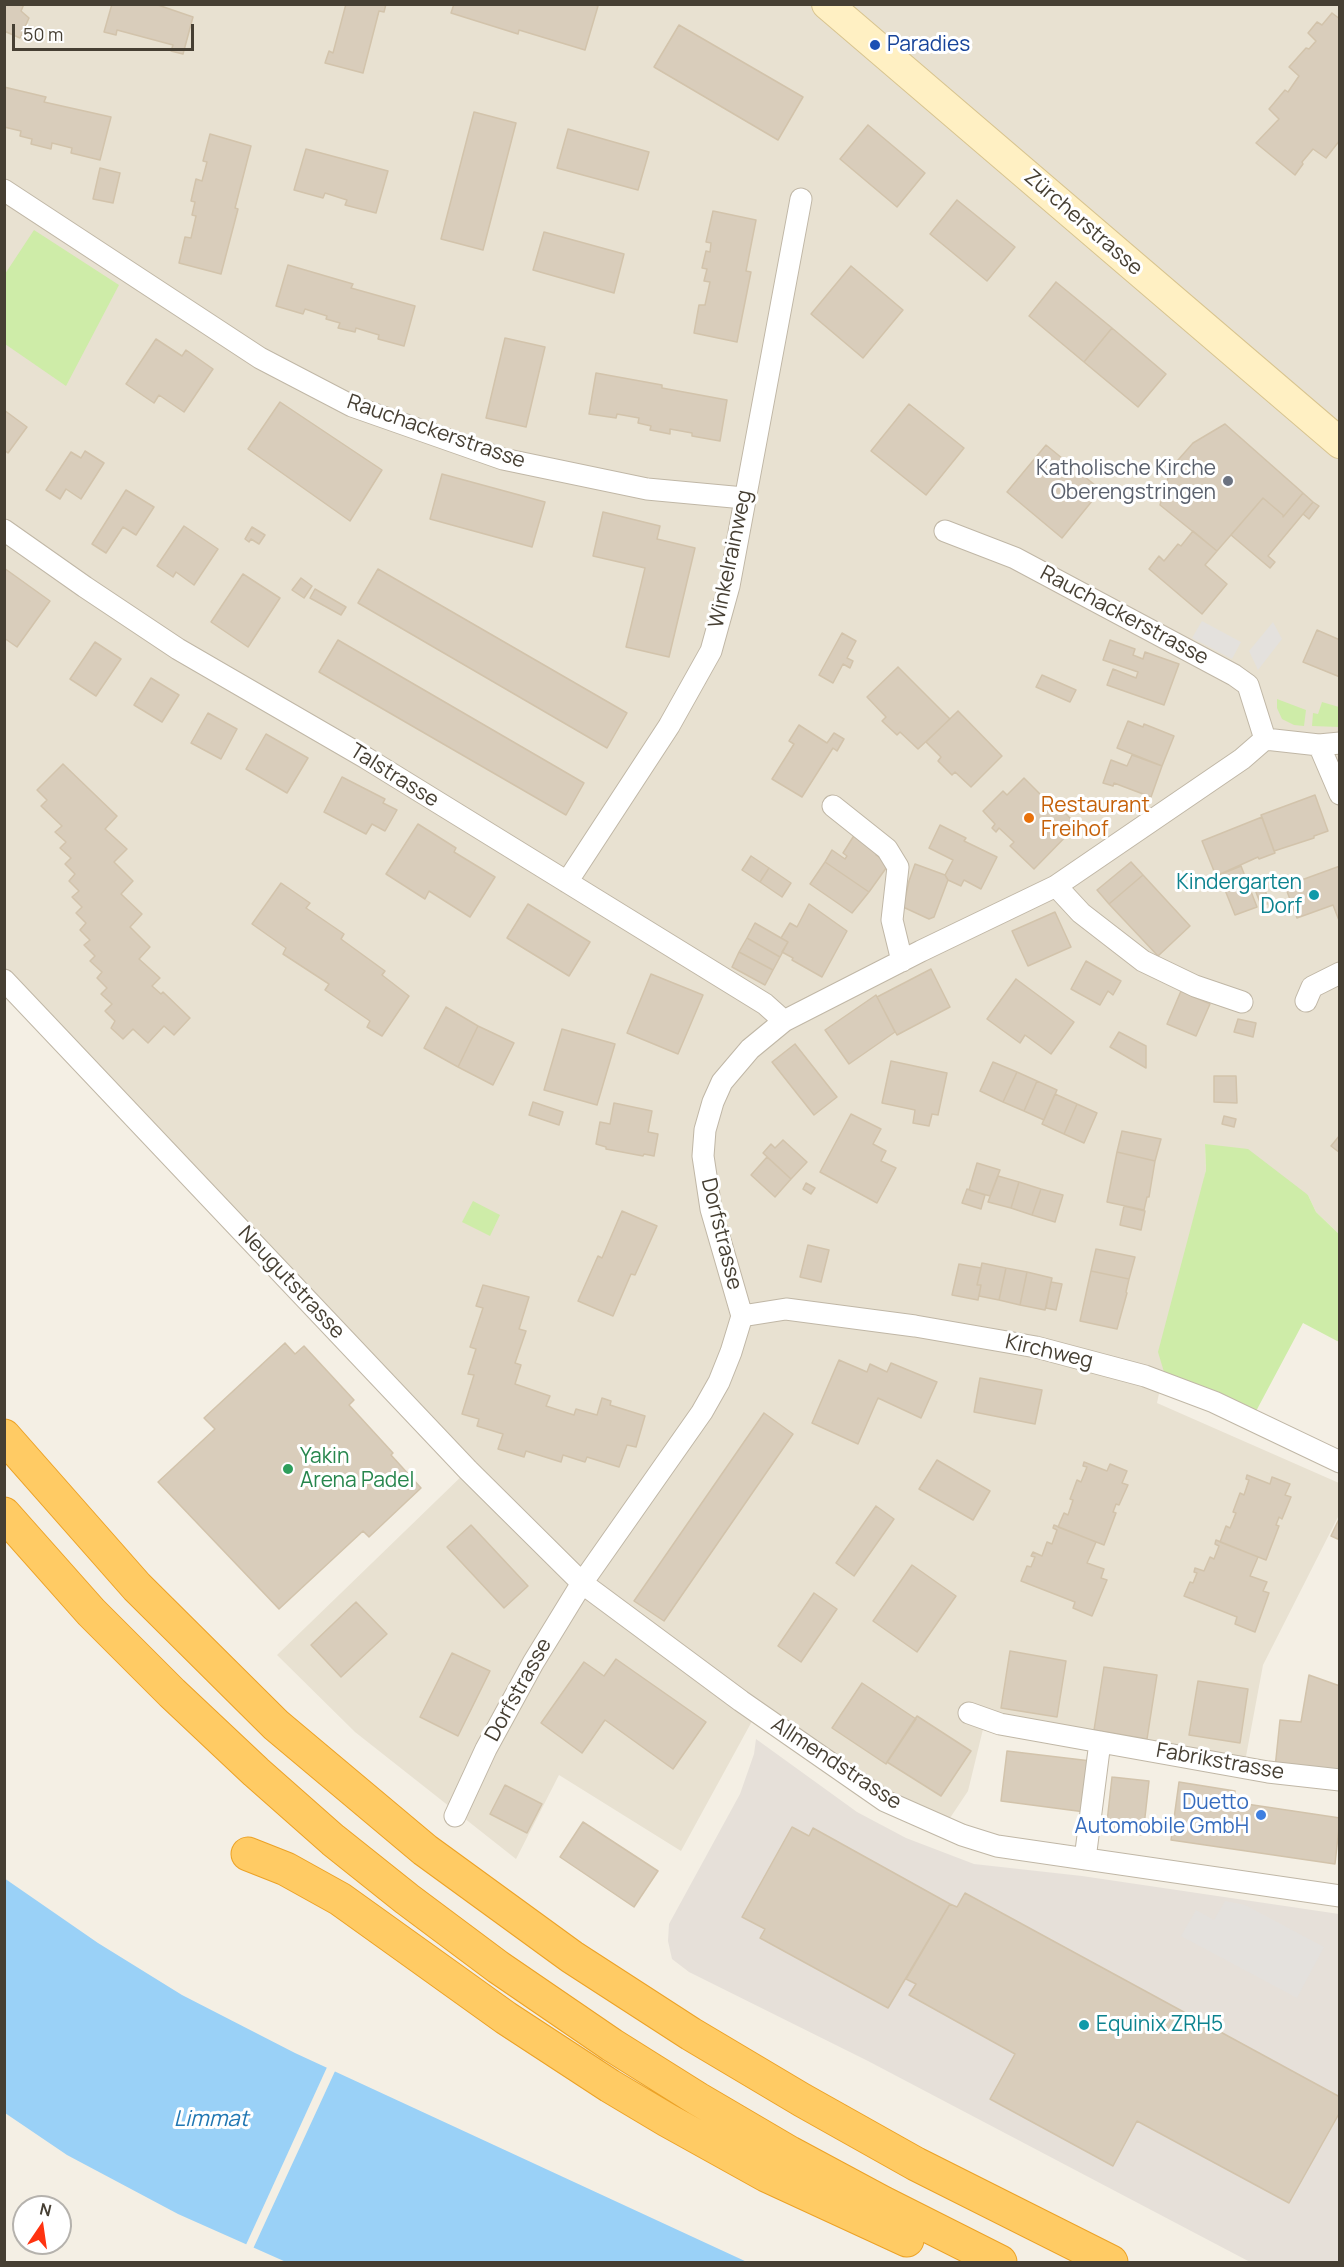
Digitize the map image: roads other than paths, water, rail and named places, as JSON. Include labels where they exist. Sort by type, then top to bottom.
[{"type":"highway","points":[[4,1436],[137,1587],[276,1725],[425,1850],[572,1957],[691,2034],[916,2164],[1111,2262]]},
{"type":"highway","points":[[4,1514],[92,1612],[189,1709],[333,1840],[416,1906],[498,1967],[612,2045],[698,2098],[883,2204],[999,2262]]},
{"type":"highway","points":[[248,1854],[286,1869],[340,1899],[506,2018],[668,2121],[766,2175],[958,2262]]},
{"type":"main road","name":"Zürcherstrasse","points":[[827,4],[1340,443]]},
{"type":"street","name":"Rauchackerstrasse","points":[[4,190],[260,358],[352,406],[503,459],[647,489],[744,498]]},
{"type":"street","name":"Winkelrainweg","points":[[567,882],[669,726],[711,651],[729,586],[801,198]]},
{"type":"street","name":"Talstrasse","points":[[4,530],[178,649],[366,758],[765,1004],[784,1021]]},
{"type":"street","name":"Rauchackerstrasse","points":[[945,531],[1015,558],[1234,675],[1248,685],[1265,739]]},
{"type":"street","points":[[1265,739],[1329,744],[1340,794]]},
{"type":"street","name":"Dorfstrasse","points":[[455,1816],[486,1749],[533,1663],[582,1582],[702,1412],[719,1382],[742,1316],[711,1209],[703,1156],[705,1130],[713,1102],[722,1082],[750,1048],[784,1021],[1056,886],[1242,759],[1265,739]]},
{"type":"street","points":[[833,806],[887,849],[898,867],[892,920],[902,961]]},
{"type":"street","points":[[1056,886],[1081,913],[1143,962],[1195,986],[1242,1002]]},
{"type":"street","points":[[1306,1001],[1312,987],[1340,973]]},
{"type":"street","name":"Neugutstrasse","points":[[4,980],[468,1470],[582,1582]]},
{"type":"street","name":"Kirchweg","points":[[742,1316],[786,1309],[915,1326],[1036,1347],[1145,1376],[1214,1402],[1340,1462]]},
{"type":"street","name":"Allmendstrasse","points":[[582,1582],[741,1701],[885,1801],[962,1835],[997,1846],[1340,1896]]},
{"type":"street","name":"Fabrikstrasse","points":[[969,1713],[1000,1724],[1268,1772],[1340,1780]]},
{"type":"street","points":[[1084,1859],[1100,1742]]},
{"type":"water","name":"Limmat","points":[[4,1878],[98,1943],[182,1995],[295,2053],[747,2262],[286,2262],[178,2214],[67,2155],[5,2113]]},
{"type":"place","name":"Paradies","points":[[875,45]]},
{"type":"place","name":"Katholische Kirche Oberengstringen","points":[[1228,481]]},
{"type":"place","name":"Restaurant Freihof","points":[[1029,818]]},
{"type":"place","name":"Kindergarten Dorf","points":[[1314,895]]},
{"type":"place","name":"Yakin Arena Padel","points":[[288,1469]]},
{"type":"place","name":"Duetto Automobile GmbH","points":[[1261,1815]]},
{"type":"place","name":"Equinix ZRH5","points":[[1084,2025]]}]
